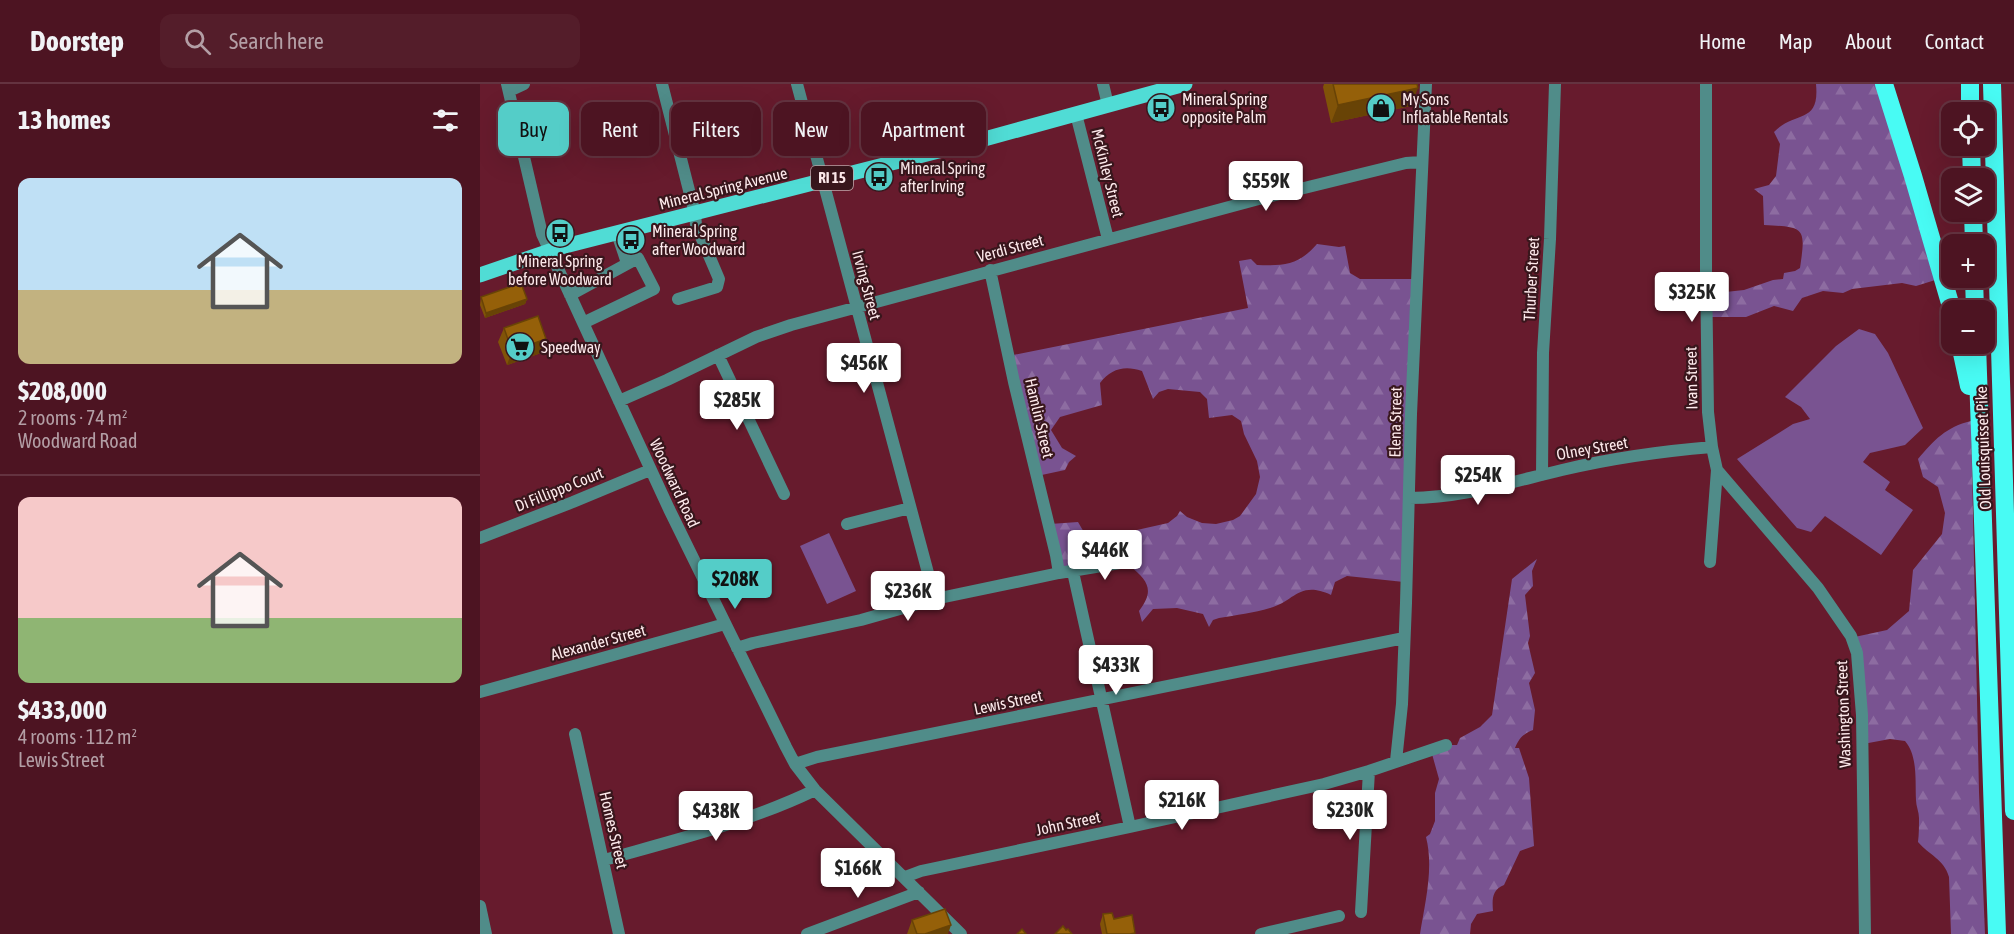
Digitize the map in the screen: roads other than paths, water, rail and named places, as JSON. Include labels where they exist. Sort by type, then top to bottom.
[{"type":"highway","points":[[1884,84],[1914,177],[1949,300]]},
{"type":"highway","points":[[1970,85],[1970,102]]},
{"type":"highway","name":"Old Louisquisset Pike","points":[[1992,89],[2014,811]]},
{"type":"highway","points":[[1963,354],[1982,462]]},
{"type":"highway","name":"Old Louisquisset Pike","points":[[1977,354],[1996,934]]},
{"type":"main road","name":"Mineral Spring Avenue","points":[[480,275],[617,233],[1185,84]]},
{"type":"street","points":[[508,88],[524,84]]},
{"type":"street","points":[[662,84],[696,225],[719,279],[717,287],[678,298]]},
{"type":"street","name":"Irving Street","points":[[797,84],[935,599]]},
{"type":"street","points":[[1103,84],[1108,105]]},
{"type":"street","name":"Elena Street","points":[[1396,761],[1402,704],[1411,414],[1426,84]]},
{"type":"street","name":"Thurber Street","points":[[1542,475],[1543,353],[1550,238],[1555,84]]},
{"type":"street","name":"Ivan Street","points":[[1706,84],[1708,412],[1717,470],[1710,562]]},
{"type":"street","name":"Woodward Road","points":[[508,88],[542,234],[650,470],[795,764],[815,790],[961,934]]},
{"type":"street","name":"McKinley Street","points":[[1076,114],[1108,239]]},
{"type":"street","name":"Verdi Street","points":[[619,401],[756,337],[855,306],[1255,200],[1406,163],[1421,162]]},
{"type":"street","points":[[617,233],[627,263]]},
{"type":"street","points":[[570,295],[638,258],[654,289],[583,323]]},
{"type":"street","name":"Hamlin Street","points":[[990,270],[1059,573]]},
{"type":"street","points":[[718,355],[784,494]]},
{"type":"street","name":"Olney Street","points":[[1410,498],[1438,498],[1564,469],[1681,449],[1712,447]]},
{"type":"street","name":"Di Fillippo Court","points":[[480,538],[650,470]]},
{"type":"street","name":"Washington Street","points":[[1717,470],[1818,588],[1851,636],[1857,653],[1862,715],[1865,934]]},
{"type":"street","points":[[847,524],[910,508]]},
{"type":"street","points":[[737,648],[861,620],[935,599],[1059,573],[1132,561]]},
{"type":"street","points":[[1072,572],[1130,827]]},
{"type":"street","name":"Alexander Street","points":[[480,692],[725,624]]},
{"type":"street","name":"Lewis Street","points":[[795,764],[817,757],[1404,638]]},
{"type":"street","name":"Homes Street","points":[[575,734],[620,934]]},
{"type":"street","name":"John Street","points":[[905,877],[921,871],[1324,784],[1446,745]]},
{"type":"street","points":[[1361,912],[1369,771]]},
{"type":"street","points":[[604,860],[756,814],[815,790]]},
{"type":"street","points":[[807,934],[919,892]]},
{"type":"street","points":[[480,906],[486,934]]},
{"type":"street","points":[[1261,934],[1339,916]]},
{"type":"place","name":"Mineral Spring opposite Palm","points":[[1161,108]]},
{"type":"place","name":"My Sons Inflatable Rentals","points":[[1381,108]]},
{"type":"place","name":"Mineral Spring after Irving","points":[[879,177]]},
{"type":"place","name":"Mineral Spring before Woodward","points":[[560,233]]},
{"type":"place","name":"Mineral Spring after Woodward","points":[[631,240]]},
{"type":"place","name":"Speedway","points":[[520,347]]}]
